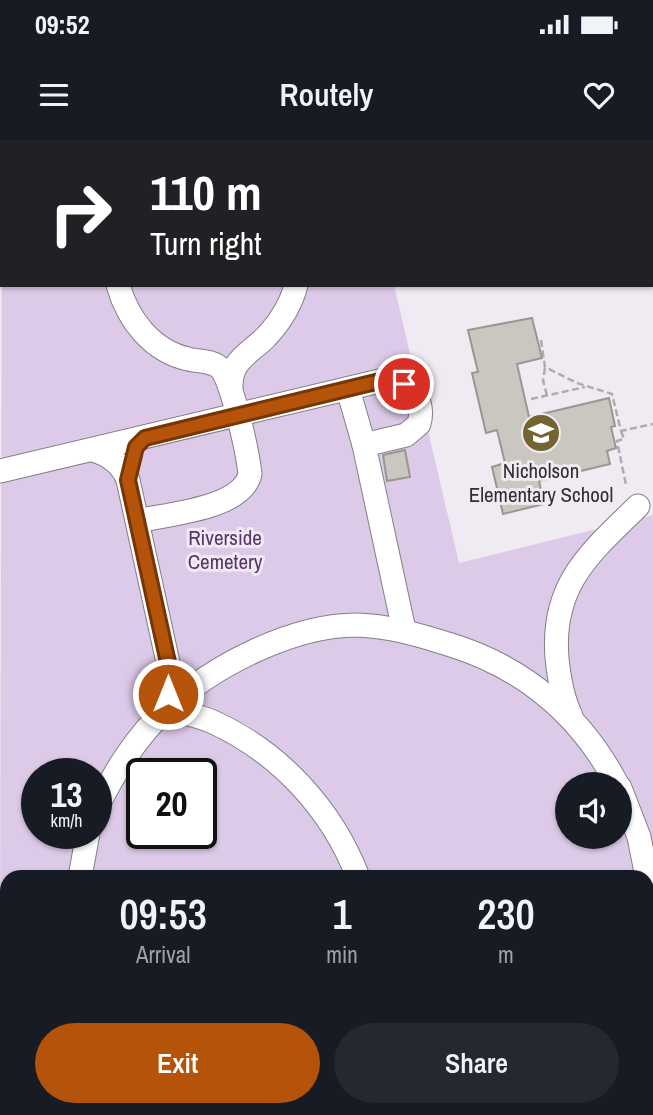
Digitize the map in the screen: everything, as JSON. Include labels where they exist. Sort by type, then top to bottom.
[{"type":"street","points":[[119,287],[131,317],[153,342],[176,355],[213,363],[227,376],[249,465],[248,482],[244,489],[219,503],[138,521]]},
{"type":"street","points":[[231,388],[232,370],[247,350],[263,340],[280,320],[295,287]]},
{"type":"street","points":[[0,471],[388,379],[396,380],[413,391],[421,405],[419,424],[414,430],[406,435],[364,445]]},
{"type":"street","points":[[348,388],[364,445],[404,630]]},
{"type":"street","points":[[128,480],[136,447],[145,438]]},
{"type":"street","points":[[93,450],[120,464],[128,480],[169,667],[166,709]]},
{"type":"street","points":[[610,772],[563,700],[556,647],[560,608],[564,593],[582,562],[638,506]]},
{"type":"street","points":[[112,783],[132,750],[166,709],[200,683],[244,656],[323,628],[354,625],[404,630],[488,658],[525,681],[571,716]]},
{"type":"street","points":[[169,667],[183,679],[200,683]]},
{"type":"street","points":[[200,683],[200,704],[212,722]]},
{"type":"street","points":[[166,709],[212,722],[261,751],[301,785],[334,827],[355,870]]},
{"type":"street","points":[[632,820],[639,837],[645,870]]},
{"type":"street","points":[[81,870],[85,849]]},
{"type":"path","points":[[541,340],[545,367],[543,380],[547,396]]},
{"type":"path","points":[[545,367],[557,375],[612,394],[624,439],[617,441],[626,485]]},
{"type":"path","points":[[531,399],[588,387]]},
{"type":"path","points":[[621,431],[653,424]]},
{"type":"green space","name":"Riverside Cemetery","points":[[2,287],[394,287],[459,563],[653,515],[653,870],[0,870]]},
{"type":"building","points":[[532,318],[542,358],[517,364],[529,417],[609,398],[616,448],[607,451],[610,464],[539,481],[544,504],[503,514],[492,467],[505,463],[497,430],[486,433],[472,373],[478,372],[468,330]]},
{"type":"building","points":[[405,450],[410,477],[387,481],[383,455]]},
{"type":"place","name":"Nicholson Elementary School","points":[[541,433]]},
{"type":"route","points":[[168,694],[169,667],[128,480],[136,447],[145,438],[388,379],[404,384]]}]
